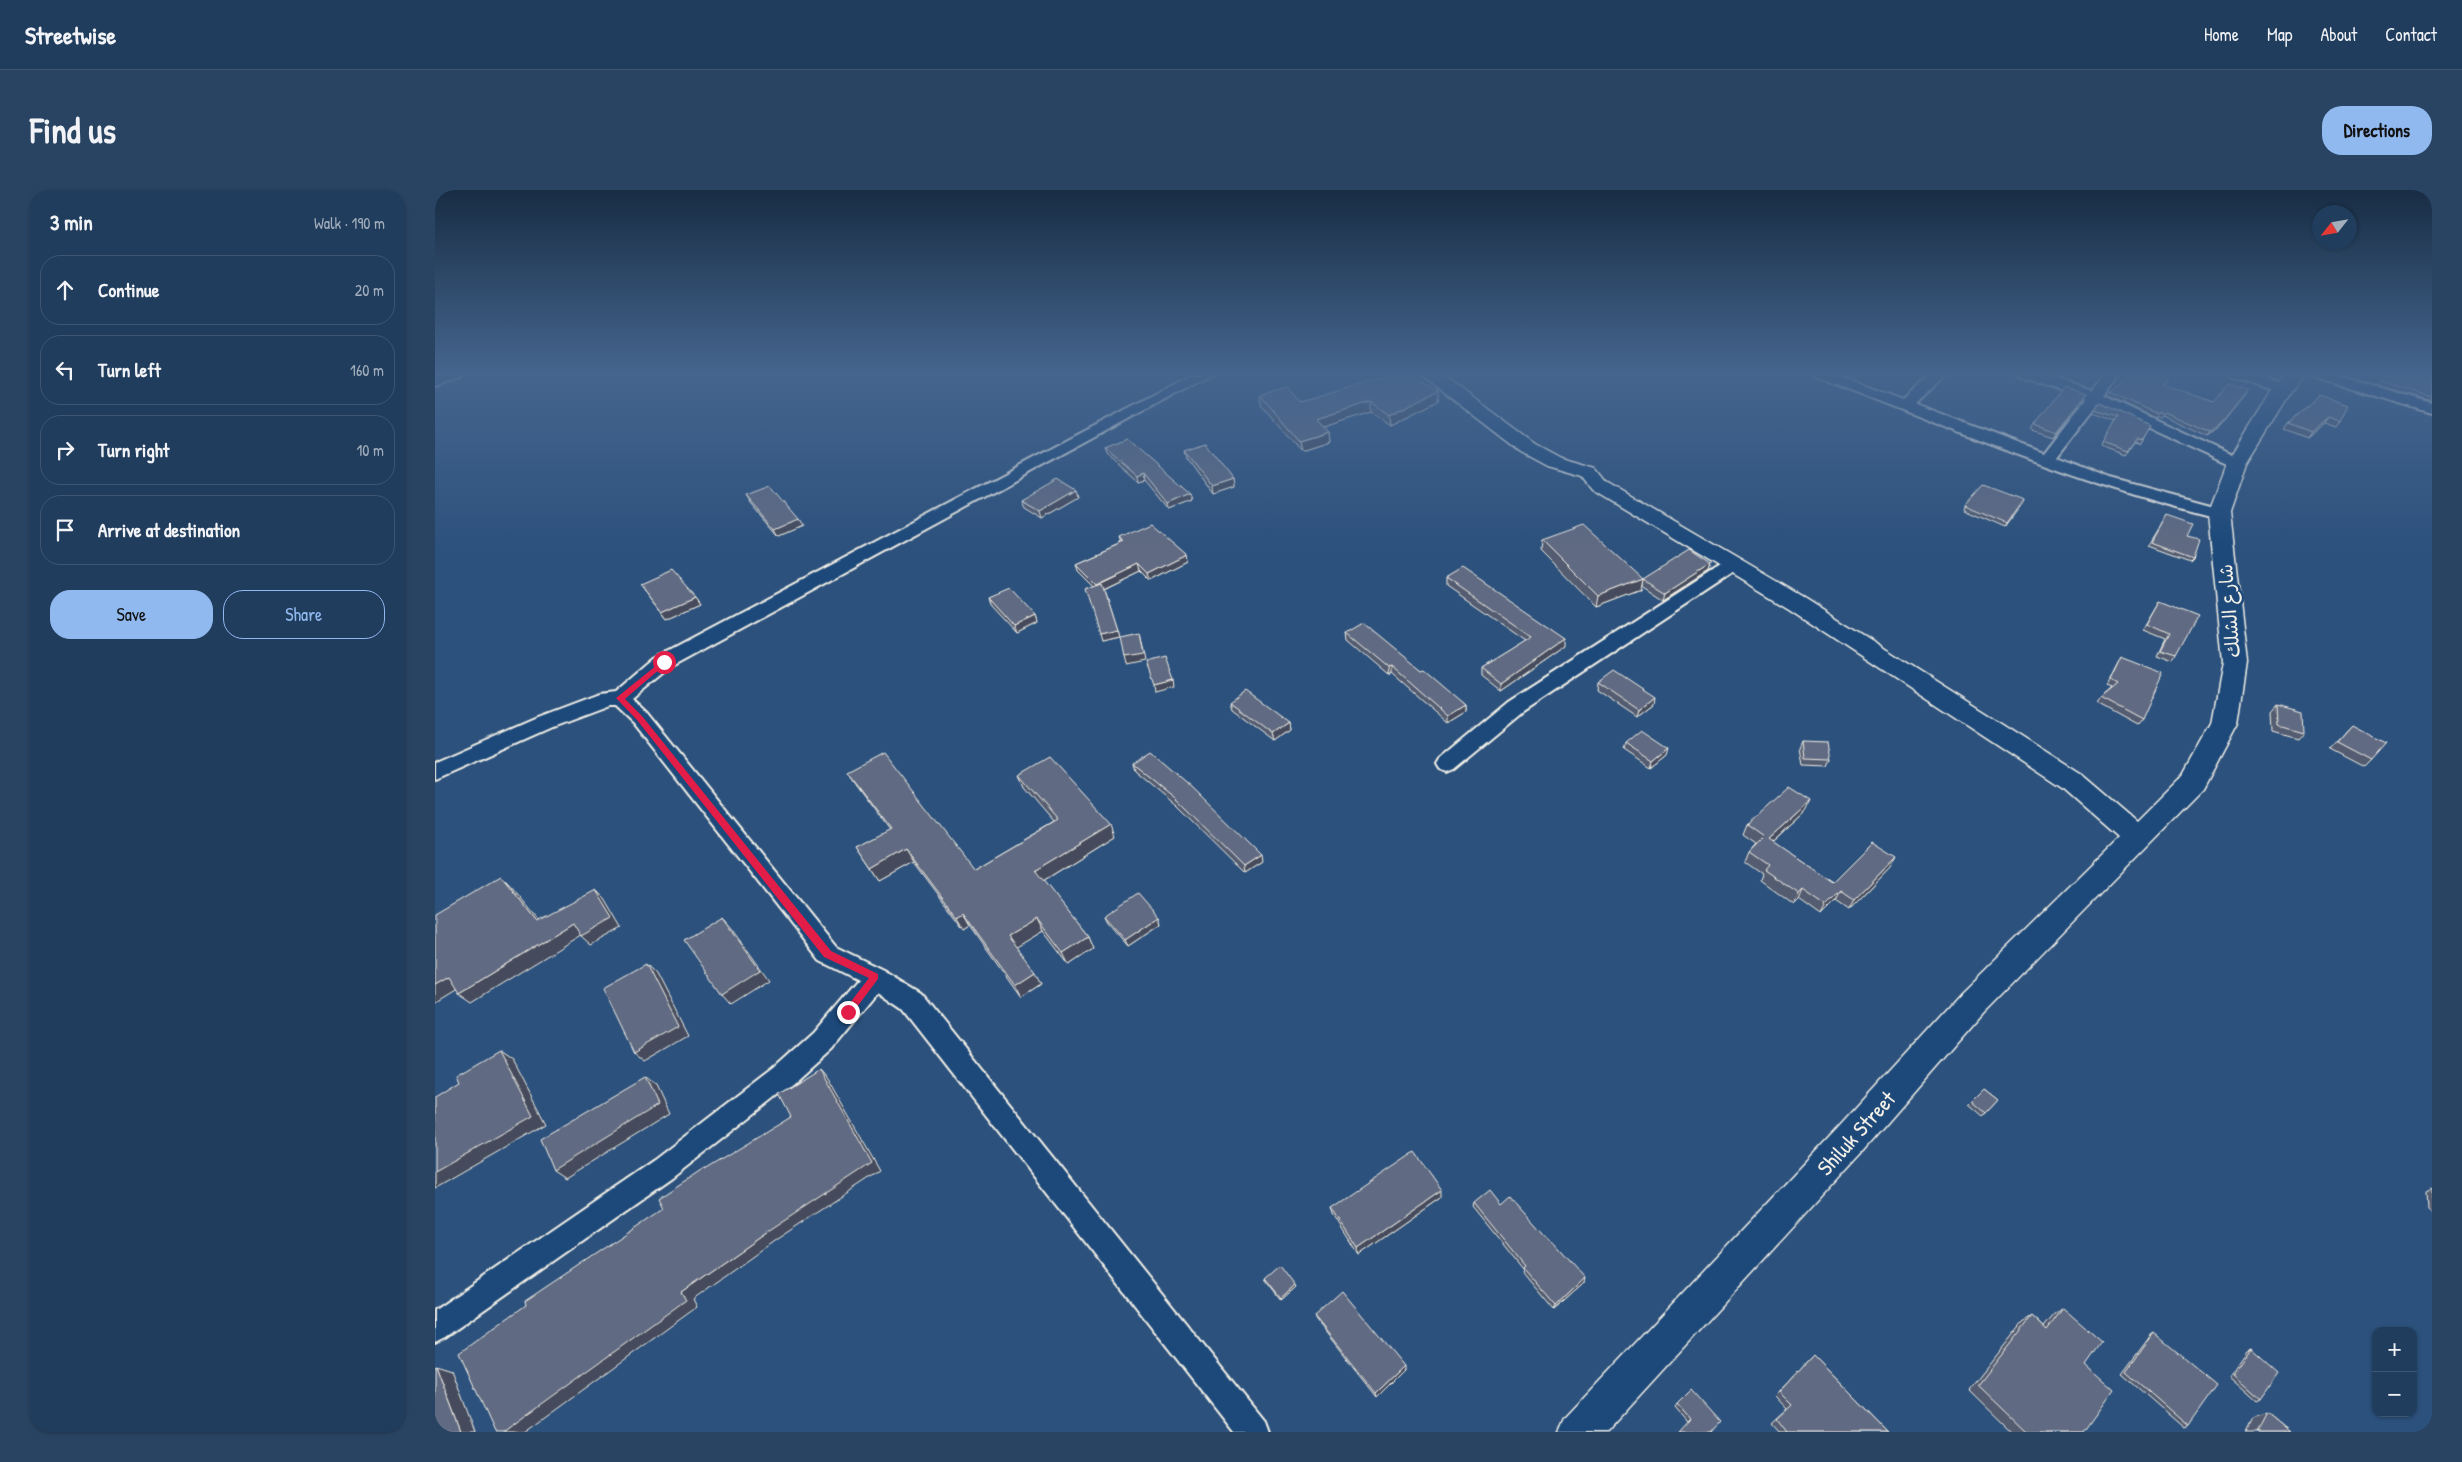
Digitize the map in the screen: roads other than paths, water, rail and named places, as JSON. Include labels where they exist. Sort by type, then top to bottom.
[{"type":"street","points":[[435,771],[545,722],[606,699],[620,698],[664,662],[1095,432]]},
{"type":"street","points":[[1507,432],[1528,448],[1554,462],[1589,472],[1600,486],[1797,603],[2072,781],[2138,838]]},
{"type":"street","points":[[1975,432],[2105,481],[2177,503],[2219,513]]},
{"type":"street","points":[[2047,459],[2068,432]]},
{"type":"street","points":[[2171,432],[2237,463]]},
{"type":"street","name":"شارع الشلك","points":[[2138,838],[2193,782],[2225,723],[2235,663],[2219,513],[2237,463],[2257,432]]},
{"type":"street","points":[[1447,764],[1516,707],[1732,566]]},
{"type":"street","points":[[620,698],[640,718],[828,954],[875,976],[912,1001],[1253,1432]]},
{"type":"street","name":"Shiluk Street","points":[[1579,1432],[1843,1148],[1972,1003],[2138,838]]},
{"type":"street","points":[[435,1327],[663,1169],[783,1076],[822,1041],[875,976]]}]
